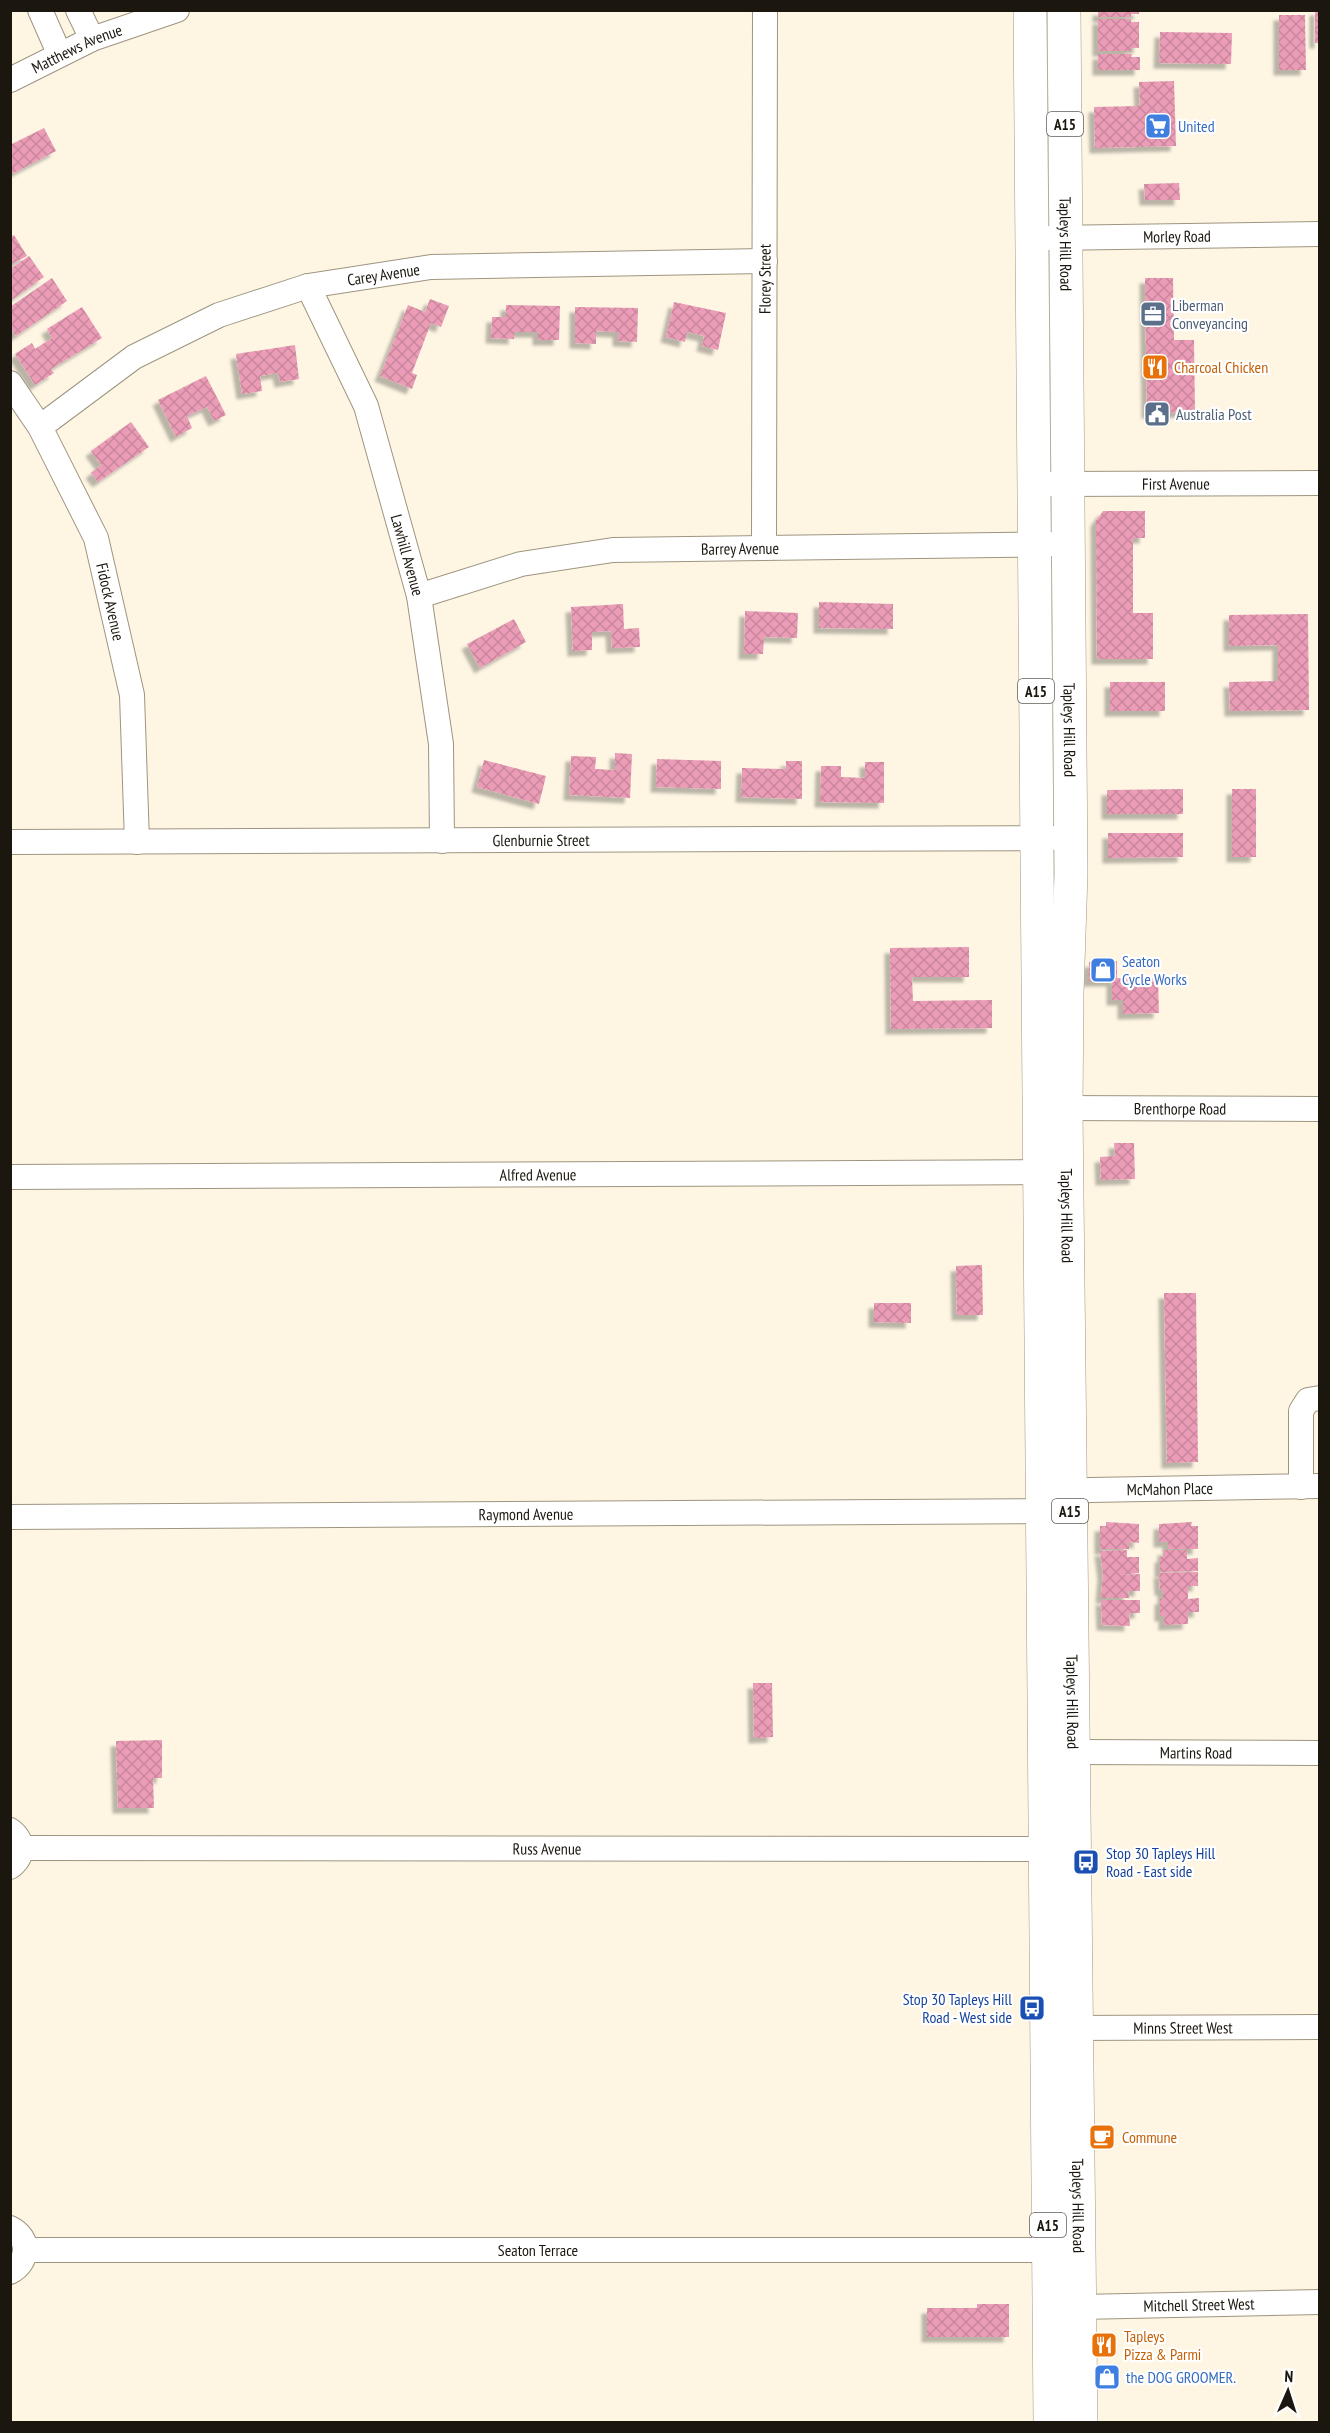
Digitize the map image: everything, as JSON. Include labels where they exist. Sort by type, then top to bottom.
[{"type":"main road","name":"Tapleys Hill Road","points":[[1030,10],[1037,838],[1053,1108],[1043,1511],[1060,1850],[1062,2028],[1079,2307],[1081,2422]]},
{"type":"main road","name":"Tapleys Hill Road","points":[[1053,1108],[1071,837],[1064,10]]},
{"type":"main road","name":"Tapleys Hill Road","points":[[1053,1172],[1070,1492],[1073,1752],[1060,1850]]},
{"type":"main road","name":"Tapleys Hill Road","points":[[1050,2422],[1049,2250],[1062,2028]]},
{"type":"street","points":[[40,10],[59,53]]},
{"type":"street","points":[[78,10],[92,39]]},
{"type":"street","name":"Matthews Avenue","points":[[10,80],[59,53],[92,39],[177,10]]},
{"type":"street","name":"Florey Street","points":[[764,546],[765,10]]},
{"type":"street","name":"Morley Road","points":[[1032,237],[1320,234]]},
{"type":"street","name":"Carey Avenue","points":[[40,427],[134,357],[219,315],[308,286],[431,267],[765,261]]},
{"type":"street","name":"Lawhill Avenue","points":[[308,286],[366,406],[419,596],[441,744],[442,841]]},
{"type":"street","name":"Fidock Avenue","points":[[10,383],[40,427],[96,538],[132,694],[137,842]]},
{"type":"street","name":"First Avenue","points":[[1034,484],[1320,483]]},
{"type":"street","name":"Barrey Avenue","points":[[419,596],[521,564],[612,550],[764,546],[1068,544]]},
{"type":"street","name":"Glenburnie Street","points":[[10,842],[1071,837]]},
{"type":"street","name":"Brenthorpe Road","points":[[1053,1108],[1320,1109]]},
{"type":"street","name":"Alfred Avenue","points":[[10,1177],[1053,1172]]},
{"type":"street","name":"McMahon Place","points":[[1070,1492],[1310,1486],[1301,1411],[1308,1400],[1320,1398]]},
{"type":"street","points":[[1043,1511],[1070,1492]]},
{"type":"street","name":"Raymond Avenue","points":[[10,1517],[1043,1511]]},
{"type":"street","name":"Martins Road","points":[[1073,1752],[1320,1752]]},
{"type":"street","name":"Russ Avenue","points":[[14,1848],[1060,1850]]},
{"type":"street","name":"Minns Street West","points":[[1062,2028],[1320,2027]]},
{"type":"street","points":[[10,2228],[23,2238],[26,2250],[23,2262],[10,2272]]},
{"type":"street","name":"Seaton Terrace","points":[[26,2250],[1049,2250]]},
{"type":"street","name":"Mitchell Street West","points":[[1079,2307],[1320,2302]]},
{"type":"building","points":[[1098,10],[1139,10],[1139,14],[1131,14],[1131,17],[1098,17]]},
{"type":"building","points":[[1315,10],[1320,10],[1320,43],[1315,43]]},
{"type":"building","points":[[1279,15],[1305,15],[1306,70],[1279,70]]},
{"type":"building","points":[[1098,19],[1131,19],[1131,22],[1139,22],[1139,48],[1131,48],[1131,51],[1098,51]]},
{"type":"building","points":[[1160,32],[1232,33],[1231,64],[1159,63]]},
{"type":"building","points":[[1098,54],[1132,54],[1131,57],[1140,57],[1140,70],[1098,70]]},
{"type":"building","points":[[1174,81],[1176,146],[1095,148],[1094,107],[1140,106],[1139,82]]},
{"type":"building","points":[[44,128],[56,151],[10,175],[10,145]]},
{"type":"building","points":[[1179,183],[1180,200],[1145,200],[1144,184]]},
{"type":"building","points":[[14,235],[27,256],[10,265],[10,237]]},
{"type":"building","points":[[29,256],[44,277],[10,301],[10,269]]},
{"type":"building","points":[[52,278],[67,301],[16,336],[10,327],[10,307]]},
{"type":"building","points":[[1145,278],[1173,278],[1174,340],[1194,340],[1195,412],[1147,413]]},
{"type":"building","points":[[430,299],[449,306],[441,327],[431,323],[412,373],[417,375],[412,389],[380,376],[408,305],[425,312]]},
{"type":"building","points":[[674,302],[726,313],[718,350],[702,346],[704,336],[687,332],[685,342],[666,337]]},
{"type":"building","points":[[506,305],[560,306],[559,340],[538,340],[538,332],[514,332],[514,339],[491,338],[492,317],[506,317]]},
{"type":"building","points":[[82,307],[102,338],[51,369],[54,373],[35,385],[15,354],[32,343],[35,349],[52,338],[47,329]]},
{"type":"building","points":[[575,307],[638,308],[637,342],[618,341],[618,332],[596,331],[596,344],[575,343]]},
{"type":"building","points":[[295,345],[299,379],[280,382],[278,373],[260,376],[262,391],[242,394],[236,354]]},
{"type":"building","points":[[206,376],[226,415],[214,421],[207,407],[187,416],[192,428],[176,437],[158,400]]},
{"type":"building","points":[[131,422],[149,447],[98,482],[91,473],[101,465],[91,451]]},
{"type":"building","points":[[1103,511],[1145,511],[1145,538],[1133,538],[1133,613],[1153,613],[1153,659],[1097,659],[1096,521]]},
{"type":"building","points":[[819,602],[893,604],[893,629],[819,628]]},
{"type":"building","points":[[623,604],[624,629],[639,628],[640,647],[612,648],[611,631],[592,632],[592,650],[573,651],[571,607]]},
{"type":"building","points":[[745,611],[798,613],[797,638],[764,637],[763,654],[744,654]]},
{"type":"building","points":[[1308,614],[1309,710],[1230,711],[1229,682],[1278,681],[1278,645],[1229,646],[1229,615]]},
{"type":"building","points":[[514,619],[526,642],[480,668],[467,644]]},
{"type":"building","points":[[1110,682],[1165,682],[1165,711],[1110,711]]},
{"type":"building","points":[[615,753],[632,754],[630,798],[569,795],[571,756],[596,757],[595,769],[615,770]]},
{"type":"building","points":[[657,759],[721,761],[721,789],[656,787]]},
{"type":"building","points":[[484,760],[546,776],[539,804],[477,787]]},
{"type":"building","points":[[786,761],[802,761],[802,799],[741,797],[742,768],[786,769]]},
{"type":"building","points":[[865,762],[884,762],[884,803],[820,802],[821,766],[841,766],[841,777],[865,778]]},
{"type":"building","points":[[1183,789],[1183,814],[1107,814],[1107,790]]},
{"type":"building","points":[[1232,789],[1256,789],[1256,857],[1232,857]]},
{"type":"building","points":[[1108,833],[1183,833],[1183,857],[1108,858]]},
{"type":"building","points":[[969,947],[969,977],[912,977],[913,1001],[992,1000],[992,1028],[891,1029],[890,948]]},
{"type":"building","points":[[1117,961],[1117,978],[1158,978],[1159,1013],[1123,1014],[1123,1000],[1112,1000],[1112,981],[1089,981],[1089,962]]},
{"type":"building","points":[[1114,1143],[1134,1143],[1135,1179],[1101,1180],[1100,1157],[1115,1156]]},
{"type":"building","points":[[982,1265],[983,1315],[957,1315],[956,1266]]},
{"type":"building","points":[[1164,1293],[1196,1293],[1198,1462],[1167,1463]]},
{"type":"building","points":[[874,1303],[911,1303],[911,1323],[874,1322]]},
{"type":"building","points":[[1106,1522],[1139,1524],[1139,1543],[1129,1542],[1129,1549],[1100,1549],[1100,1526],[1106,1526]]},
{"type":"building","points":[[1192,1522],[1191,1526],[1198,1526],[1198,1549],[1168,1549],[1168,1542],[1159,1542],[1159,1524]]},
{"type":"building","points":[[1127,1550],[1127,1557],[1139,1557],[1139,1573],[1119,1575],[1140,1574],[1140,1591],[1128,1591],[1129,1598],[1101,1598],[1103,1574],[1100,1551]]},
{"type":"building","points":[[1163,1550],[1187,1550],[1187,1559],[1198,1558],[1198,1571],[1160,1572],[1160,1557],[1163,1557]]},
{"type":"building","points":[[1198,1572],[1198,1586],[1188,1586],[1188,1599],[1199,1598],[1199,1612],[1188,1612],[1188,1624],[1164,1625],[1164,1616],[1160,1616],[1160,1599],[1163,1599],[1163,1590],[1160,1590],[1159,1573]]},
{"type":"building","points":[[1101,1600],[1140,1600],[1140,1613],[1129,1613],[1130,1626],[1102,1625]]},
{"type":"building","points":[[753,1683],[772,1683],[773,1737],[754,1738]]},
{"type":"building","points":[[162,1740],[162,1778],[153,1778],[154,1808],[118,1808],[116,1741]]},
{"type":"building","points":[[977,2304],[1009,2304],[1009,2337],[927,2337],[927,2308],[977,2308]]},
{"type":"place","name":"United","points":[[1158,126]]},
{"type":"place","name":"Liberman Conveyancing","points":[[1153,314]]},
{"type":"place","name":"Charcoal Chicken","points":[[1155,367]]},
{"type":"place","name":"Australia Post","points":[[1157,414]]},
{"type":"place","name":"Seaton Cycle Works","points":[[1103,970]]},
{"type":"place","name":"Stop 30 Tapleys Hill Road - East side","points":[[1086,1862]]},
{"type":"place","name":"Stop 30 Tapleys Hill Road - West side","points":[[1032,2008]]},
{"type":"place","name":"Commune","points":[[1102,2137]]},
{"type":"place","name":"Tapleys Pizza & Parmi","points":[[1104,2345]]},
{"type":"place","name":"the DOG GROOMER.","points":[[1107,2377]]}]
